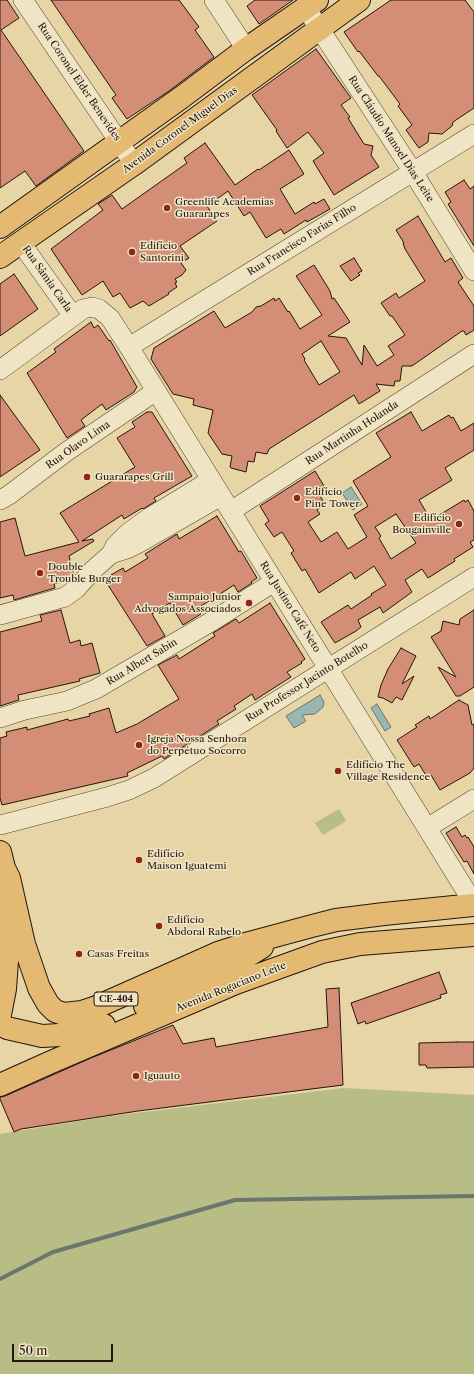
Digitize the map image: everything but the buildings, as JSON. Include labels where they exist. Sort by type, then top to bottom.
[{"type":"main road","name":"Avenida Coronel Miguel Dias","points":[[0,257],[134,164],[359,0]]},
{"type":"main road","points":[[0,228],[119,143],[246,49],[312,4]]},
{"type":"main road","points":[[182,97],[197,118]]},
{"type":"main road","points":[[2,860],[7,905],[7,961],[2,1018],[42,1036],[77,1034],[91,1031],[238,962],[276,936]]},
{"type":"main road","name":"CE-404","points":[[2,860],[9,878],[24,944],[39,988],[48,1004],[55,1011],[64,1014],[82,1012],[94,1008],[218,953],[312,926],[336,920],[474,905]]},
{"type":"main road","name":"Avenida Rogaciano Leite","points":[[0,1086],[49,1063],[236,983],[322,952],[360,944],[474,935]]},
{"type":"street","name":"Rua Coronel Elder Benevides","points":[[24,0],[134,164]]},
{"type":"street","points":[[214,0],[246,49]]},
{"type":"street","name":"Rua Cláudio Manoel Dias Leite","points":[[312,4],[320,28],[413,172],[474,271]]},
{"type":"street","name":"Rua Francisco Farias Filho","points":[[130,347],[474,134]]},
{"type":"street","name":"Rua Sâmia Carla","points":[[21,243],[73,316]]},
{"type":"street","name":"Rua Justino Café Neto","points":[[73,316],[92,307],[104,312],[116,326],[474,905]]},
{"type":"street","points":[[0,370],[73,316]]},
{"type":"street","name":"Rua Martinha Holanda","points":[[0,615],[65,597],[76,589],[93,570],[111,554],[139,543],[221,495],[474,354]]},
{"type":"street","name":"Rua Olavo Lima","points":[[0,500],[9,495],[66,452],[156,391]]},
{"type":"street","name":"Rua Professor Jacinto Botelho","points":[[0,825],[107,797],[129,790],[154,778],[474,577]]},
{"type":"street","name":"Rua Albert Sabin","points":[[0,718],[25,710],[67,701],[96,689],[214,620],[274,582]]},
{"type":"street","points":[[427,828],[474,799]]},
{"type":"green space","points":[[339,809],[346,821],[323,835],[315,823]]},
{"type":"green space","points":[[344,1088],[474,1095],[474,1374],[0,1374],[0,1134],[111,1116]]},
{"type":"water","points":[[351,487],[362,504],[353,510],[342,493]]},
{"type":"water","points":[[320,695],[324,702],[323,707],[315,714],[302,715],[306,721],[294,728],[286,716]]},
{"type":"water","points":[[377,704],[391,727],[385,731],[371,708]]},
{"type":"waterway","points":[[0,1279],[53,1252],[235,1200],[474,1196]]},
{"type":"place","name":"Greenlife Academias Guararapes","points":[[167,208]]},
{"type":"place","name":"Edifício Santorini","points":[[132,252]]},
{"type":"place","name":"Guararapes Grill","points":[[87,477]]},
{"type":"place","name":"Edifício Pine Tower","points":[[297,498]]},
{"type":"place","name":"Edifício Bougainville","points":[[459,524]]},
{"type":"place","name":"Double Trouble Burger","points":[[40,573]]},
{"type":"place","name":"Sampaio Junior Advogados Associados","points":[[249,603]]},
{"type":"place","name":"Igreja Nossa Senhora do Perpétuo Socorro","points":[[139,745]]},
{"type":"place","name":"Edifício The Village Residence","points":[[338,771]]},
{"type":"place","name":"Edifício Maison Iguatemi","points":[[139,860]]},
{"type":"place","name":"Edifício Abdoral Rabelo","points":[[159,926]]},
{"type":"place","name":"Casas Freitas","points":[[79,954]]},
{"type":"place","name":"Iguauto","points":[[136,1076]]}]
